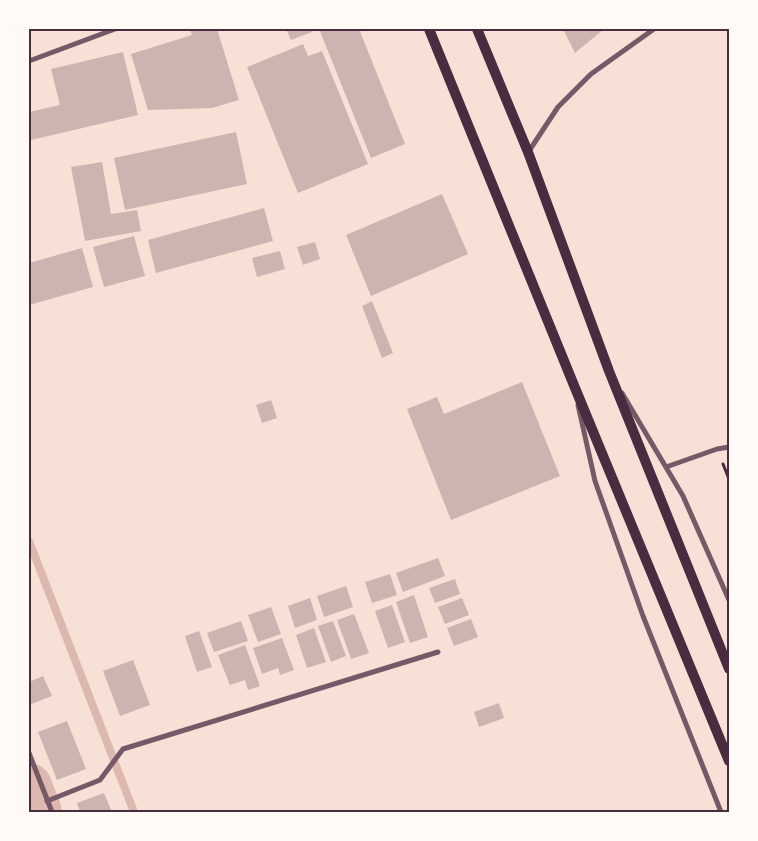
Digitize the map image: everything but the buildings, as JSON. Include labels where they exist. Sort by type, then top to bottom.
[{"type":"main road","points":[[429,29],[729,761]]},
{"type":"main road","points":[[477,29],[528,152],[609,371],[729,669]]},
{"type":"street","points":[[29,61],[115,29]]},
{"type":"street","points":[[528,152],[558,108],[591,74],[654,29]]},
{"type":"street","points":[[609,371],[683,496],[729,600]]},
{"type":"street","points":[[573,382],[596,481],[643,616],[721,812]]},
{"type":"street","points":[[666,467],[717,449],[729,447]]},
{"type":"street","points":[[47,801],[100,780],[123,749],[438,652]]},
{"type":"street","points":[[29,753],[52,812]]},
{"type":"waterway","points":[[29,541],[134,812]]},
{"type":"waterway","points":[[29,786],[39,812]]}]
